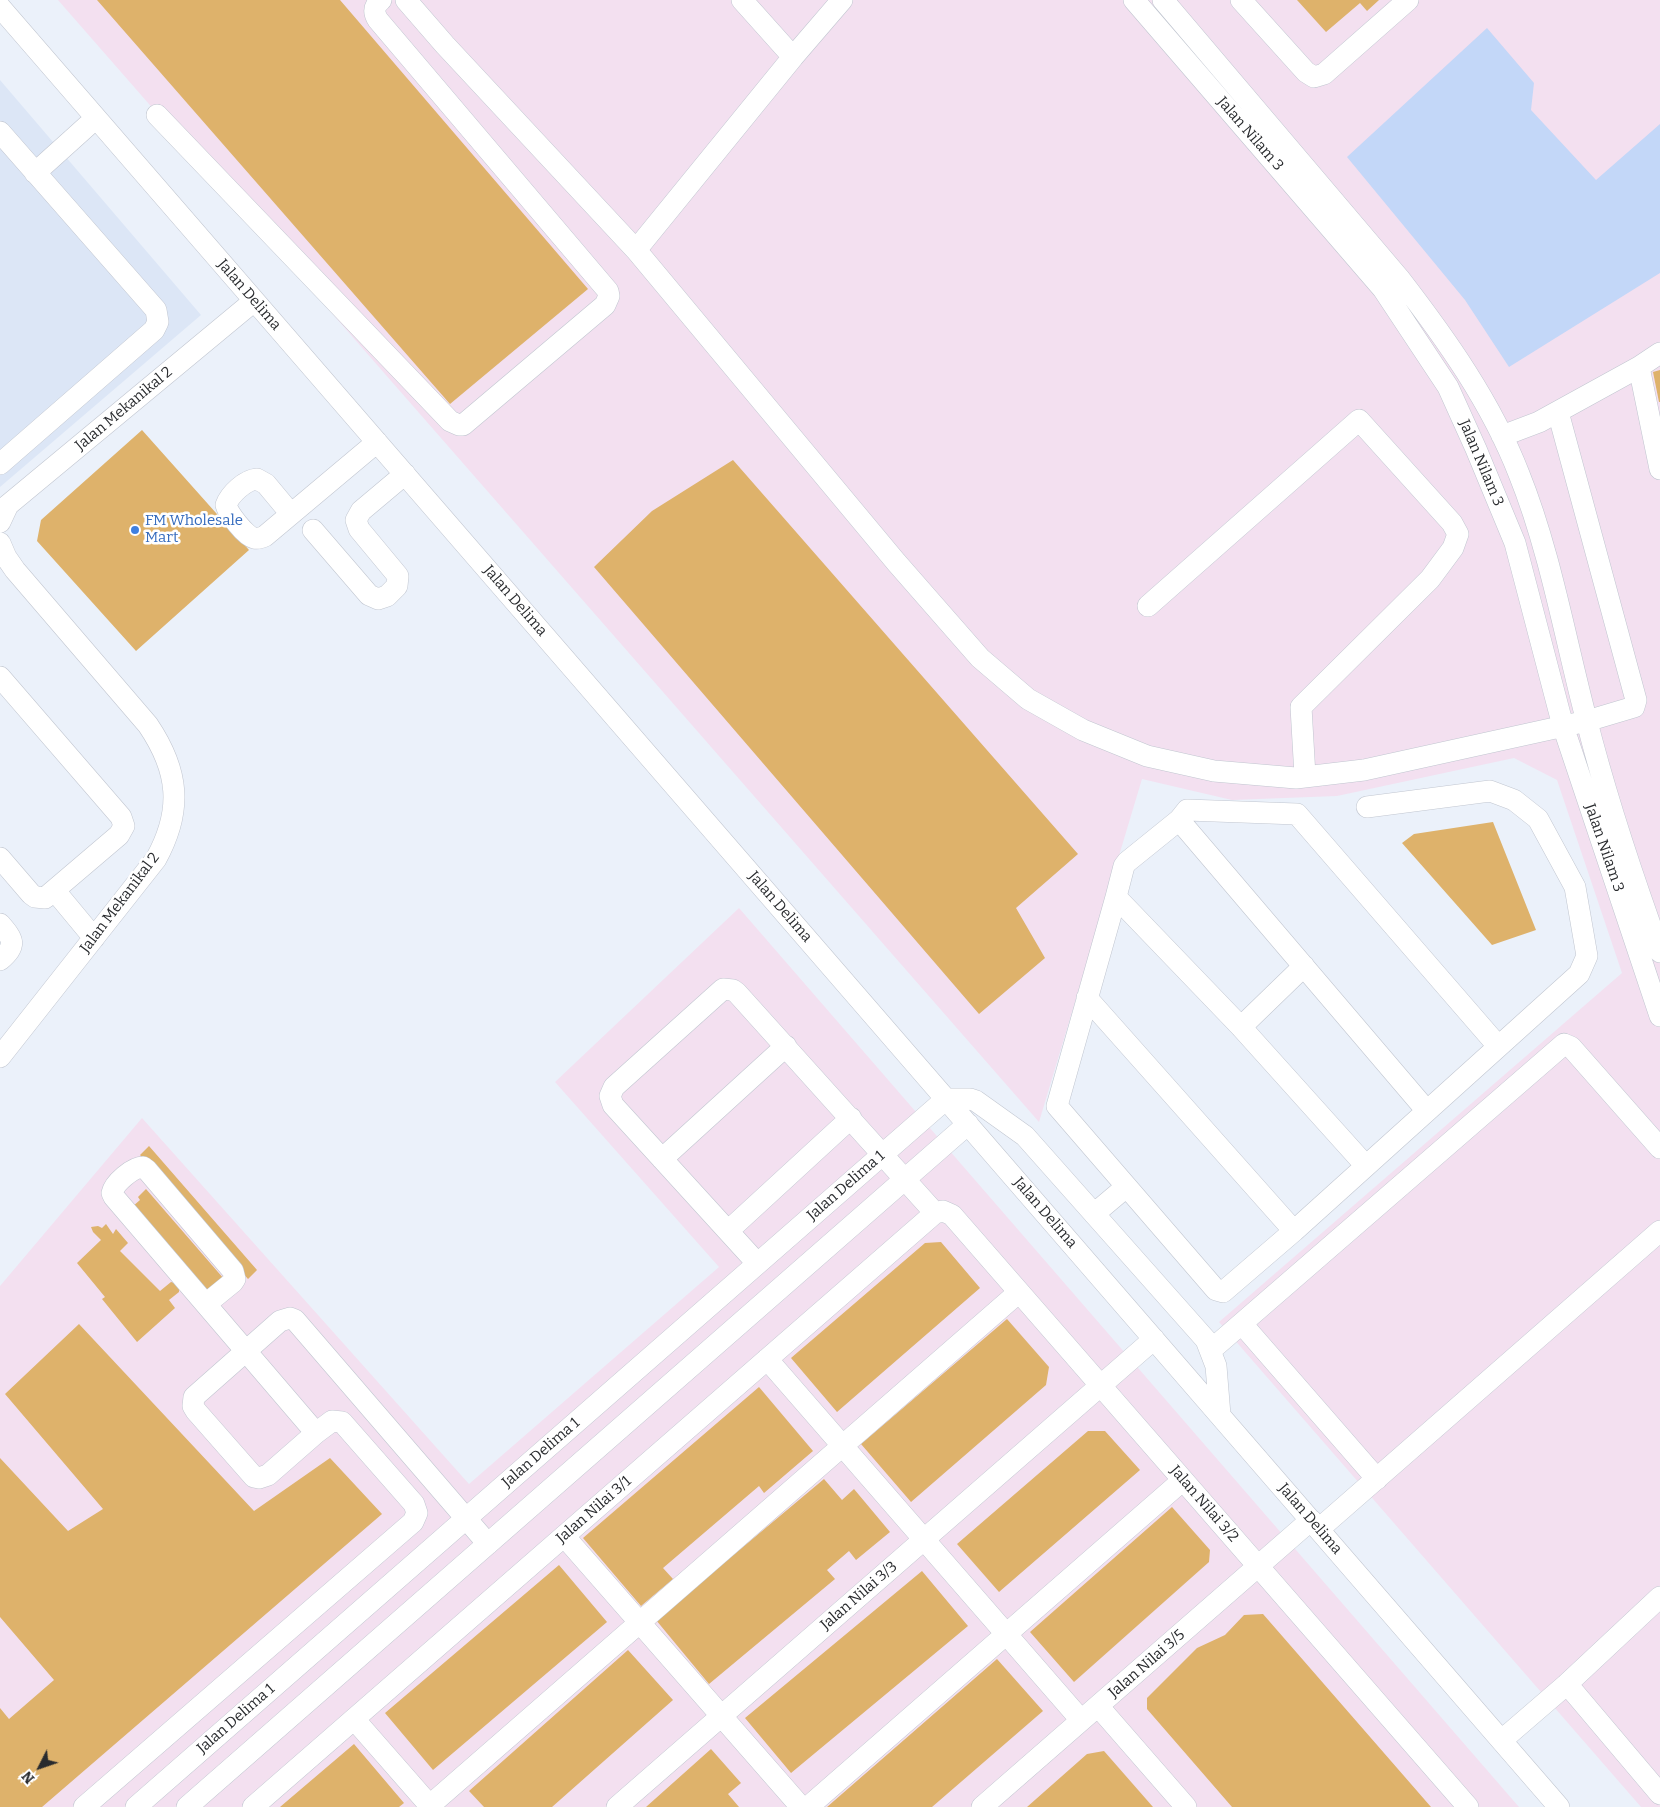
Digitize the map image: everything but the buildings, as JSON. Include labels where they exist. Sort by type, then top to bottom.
[{"type":"street","points":[[158,115],[450,421],[458,425],[468,422],[605,305],[609,296],[608,291],[378,20],[375,10],[376,5],[381,0]]},
{"type":"street","points":[[406,0],[459,60],[636,250],[896,562],[973,650],[1028,699],[1084,730],[1148,756],[1214,771],[1296,778],[1364,770],[1563,726],[1634,707],[1636,700],[1558,412]]},
{"type":"street","points":[[742,0],[793,57]]},
{"type":"street","points":[[636,250],[793,57],[842,0]]},
{"type":"street","name":"Jalan Nilam 3","points":[[1134,0],[1384,289],[1448,387],[1515,544],[1563,726],[1660,1016]]},
{"type":"street","name":"Jalan Nilam 3","points":[[1163,0],[1404,285],[1462,363],[1502,436],[1519,473],[1532,509],[1586,720],[1627,859],[1660,952]]},
{"type":"street","points":[[1241,0],[1306,72],[1314,77],[1324,74],[1408,0]]},
{"type":"street","name":"Jalan Delima","points":[[0,7],[1560,1807]]},
{"type":"street","points":[[35,173],[96,118]]},
{"type":"street","points":[[0,132],[156,310],[158,322],[154,330],[0,464]]},
{"type":"street","name":"Jalan Mekanikal 2","points":[[0,522],[8,505],[254,301]]},
{"type":"street","points":[[1502,436],[1539,422],[1640,367],[1660,353]]},
{"type":"street","points":[[1640,367],[1660,469]]},
{"type":"street","points":[[1148,606],[1359,420],[1452,523],[1458,534],[1453,548],[1430,579],[1301,707],[1305,776]]},
{"type":"street","points":[[291,514],[377,442]]},
{"type":"street","points":[[313,530],[369,595],[378,599],[387,596],[397,586],[398,576],[360,529],[356,520],[361,511],[405,474]]},
{"type":"street","name":"Jalan Mekanikal 2","points":[[0,543],[6,557],[15,570],[148,725],[161,745],[170,767],[174,804],[172,820],[164,844],[156,859],[0,1057]]},
{"type":"street","points":[[0,677],[123,821],[124,826],[119,835],[45,898],[35,897],[0,858]]},
{"type":"street","points":[[1367,807],[1490,791],[1514,800],[1538,819],[1574,887],[1587,956],[1579,974],[1227,1290],[1219,1292],[1057,1106],[1124,866],[1126,862],[1179,820],[1185,811],[1190,810],[1294,813],[1300,816],[1498,1046]]},
{"type":"street","points":[[1179,820],[1427,1112]]},
{"type":"street","points":[[55,891],[94,938]]},
{"type":"street","points":[[1116,896],[1241,1027],[1366,1166]]},
{"type":"street","points":[[0,924],[9,935],[12,944],[8,953],[0,960]]},
{"type":"street","points":[[1241,1027],[1304,966]]},
{"type":"street","points":[[757,1263],[613,1105],[610,1096],[614,1087],[723,989],[733,990],[737,993],[906,1178],[935,1213]]},
{"type":"street","points":[[1087,998],[1294,1231]]},
{"type":"street","points":[[1211,1350],[1564,1044],[1571,1046],[1660,1148]]},
{"type":"street","points":[[662,1159],[786,1046]]},
{"type":"street","points":[[946,1099],[970,1099],[976,1101],[1023,1134],[1206,1340],[1216,1366],[1220,1415]]},
{"type":"street","name":"Jalan Delima 1","points":[[136,1807],[946,1099]]},
{"type":"street","points":[[728,1231],[851,1118]]},
{"type":"street","points":[[187,1807],[968,1124]]},
{"type":"street","points":[[206,1304],[235,1279],[234,1271],[147,1170],[143,1167],[136,1168],[115,1186],[112,1193],[114,1197],[316,1433]]},
{"type":"street","points":[[1094,1214],[1126,1187]]},
{"type":"street","name":"Jalan Nilai 3/2","points":[[935,1213],[943,1210],[952,1215],[1468,1807]]},
{"type":"street","name":"Jalan Nilai 3/1","points":[[253,1807],[935,1213]]},
{"type":"street","name":"Jalan Nilai 3/5","points":[[982,1807],[1259,1566],[1377,1479],[1660,1231]]},
{"type":"street","points":[[354,1719],[430,1807],[1019,1292]]},
{"type":"street","points":[[84,1807],[416,1518],[414,1504],[342,1422],[332,1421],[268,1475],[258,1478],[250,1474],[196,1411],[193,1401],[197,1393],[285,1319],[290,1318],[299,1323],[488,1544]]},
{"type":"street","points":[[1242,1324],[1377,1479]]},
{"type":"street","name":"Jalan Nilai 3/3","points":[[617,1807],[1154,1339]]},
{"type":"street","points":[[766,1359],[1081,1720]]},
{"type":"street","points":[[808,1807],[1183,1480]]},
{"type":"street","points":[[564,1536],[801,1807]]},
{"type":"street","points":[[1502,1740],[1567,1684],[1660,1597]]},
{"type":"street","points":[[1567,1684],[1660,1794]]},
{"type":"street","points":[[1098,1706],[1178,1804]]},
{"type":"shaded area","points":[[58,0],[1660,0],[1660,1807],[1641,1807],[1219,1322],[1622,973],[1557,780],[1514,758],[1337,796],[1232,800],[1142,779],[1039,1122]]},
{"type":"shaded area","points":[[1487,28],[1534,83],[1531,110],[1596,180],[1660,124],[1660,273],[1509,367],[1465,300],[1347,157]]},
{"type":"shaded area","points":[[0,80],[201,315],[0,487]]},
{"type":"shaded area","points":[[739,908],[1519,1807],[0,1807],[0,1286],[142,1118],[469,1484],[719,1267],[555,1082]]},
{"type":"place","name":"FM Wholesale Mart","points":[[135,530]]}]
